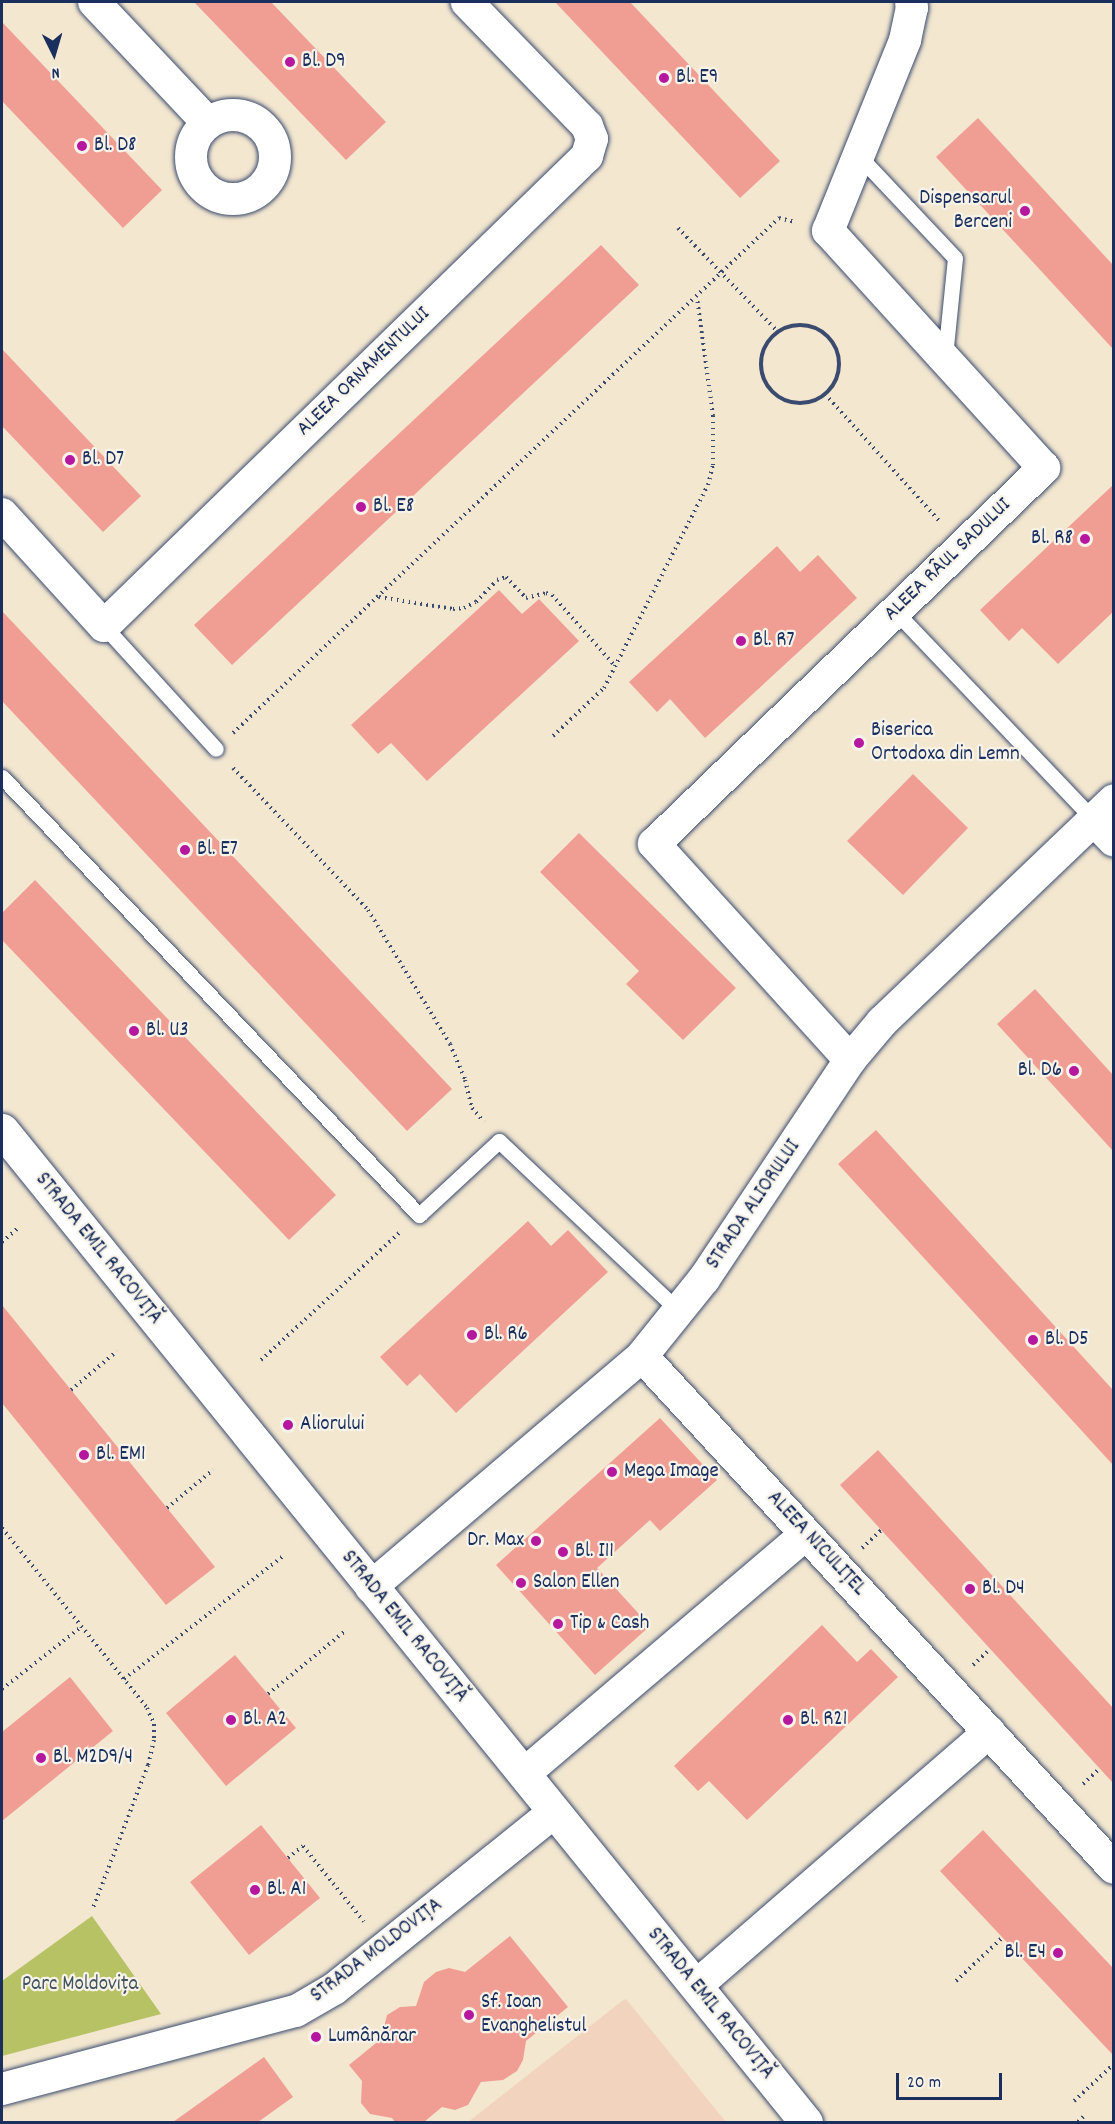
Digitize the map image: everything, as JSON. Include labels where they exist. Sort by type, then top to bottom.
[{"type":"street","points":[[94,2],[207,122]]},
{"type":"street","name":"ALEEA ORNAMENTULUI","points":[[104,626],[587,156],[592,139],[587,126],[466,2]]},
{"type":"street","points":[[828,231],[905,40],[912,8],[911,2]]},
{"type":"street","name":"ALEEA RÂUL SADULUI","points":[[828,231],[1044,468],[654,844],[850,1060]]},
{"type":"street","points":[[2,514],[104,626]]},
{"type":"street","name":"STRADA ALIORULUI","points":[[371,1587],[642,1356],[704,1279],[850,1060],[882,1022],[1107,820]]},
{"type":"street","name":"STRADA EMIL RACOVIȚĂ","points":[[2,1130],[806,2122]]},
{"type":"street","name":"ALEEA NICULIȚEL","points":[[642,1356],[1113,1868]]},
{"type":"street","points":[[524,1774],[806,1534]]},
{"type":"street","points":[[696,1986],[989,1732]]},
{"type":"street","name":"STRADA MOLDOVIȚA","points":[[2,2089],[287,2014],[334,1989],[554,1812]]},
{"type":"lane","points":[[858,155],[955,258],[945,360]]},
{"type":"lane","points":[[895,611],[1107,820]]},
{"type":"lane","points":[[104,626],[216,749]]},
{"type":"lane","points":[[2,777],[419,1215],[499,1141],[679,1311]]},
{"type":"path","points":[[499,1141],[472,1108],[465,1080],[450,1044],[368,910],[216,749],[779,218],[828,231]]},
{"type":"path","points":[[678,228],[778,332]]},
{"type":"path","points":[[553,736],[604,688],[698,509],[713,465],[713,416],[697,297]]},
{"type":"path","points":[[803,325],[816,328],[835,346],[839,359],[838,372],[833,384],[825,394],[814,400],[789,401],[769,388],[761,364],[763,351],[769,340],[778,332],[790,326],[803,325]]},
{"type":"path","points":[[825,394],[962,546]]},
{"type":"path","points":[[379,597],[453,609],[464,608],[476,602],[498,580],[506,577],[526,598],[546,593],[552,595],[616,667]]},
{"type":"path","points":[[261,1360],[419,1215]]},
{"type":"path","points":[[2,1242],[17,1228]]},
{"type":"path","points":[[71,1390],[117,1352]]},
{"type":"path","points":[[167,1508],[213,1470]]},
{"type":"path","points":[[2,1528],[147,1708],[154,1724],[154,1740],[148,1765],[93,1908]]},
{"type":"path","points":[[124,1679],[283,1556]]},
{"type":"path","points":[[2,1689],[82,1627]]},
{"type":"path","points":[[268,1694],[344,1632]]},
{"type":"path","points":[[288,1858],[303,1846],[385,1948]]},
{"type":"path","points":[[956,1981],[1002,1938]]},
{"type":"path","points":[[1074,2101],[1113,2064]]},
{"type":"path","points":[[1078,2122],[1086,2114]]},
{"type":"shaded area","points":[[626,1999],[726,2122],[468,2122],[622,2001]]},
{"type":"green space","name":"Parc Moldovița","points":[[92,1916],[161,2014],[2,2056],[2,1981]]},
{"type":"building","name":"Bl. D9","points":[[194,2],[271,2],[386,122],[346,160]]},
{"type":"building","name":"Bl. E9","points":[[555,2],[630,2],[780,161],[740,198]]},
{"type":"building","name":"Bl. D8","points":[[2,22],[162,190],[123,228],[2,101]]},
{"type":"building","name":"Dispensarul Berceni","points":[[978,118],[1113,265],[1113,349],[936,157]]},
{"type":"building","name":"Bl. E8","points":[[601,245],[639,285],[232,665],[194,625]]},
{"type":"building","name":"Bl. D7","points":[[2,349],[141,496],[103,532],[2,426]]},
{"type":"building","name":"Bl. R8","points":[[1113,485],[1113,612],[1058,664],[1022,628],[1009,641],[980,610]]},
{"type":"building","name":"Bl. R7","points":[[777,546],[800,572],[818,555],[857,598],[705,738],[670,699],[657,712],[629,682]]},
{"type":"building","points":[[499,590],[522,614],[539,599],[579,641],[427,781],[391,743],[378,754],[351,725]]},
{"type":"building","name":"Bl. E7","points":[[2,611],[452,1089],[407,1131],[2,701]]},
{"type":"building","points":[[913,774],[968,828],[903,895],[847,841]]},
{"type":"building","points":[[579,833],[736,988],[683,1040],[626,984],[639,971],[540,872]]},
{"type":"building","name":"Bl. U3","points":[[35,880],[336,1195],[289,1240],[2,940],[2,913]]},
{"type":"building","name":"Bl. D6","points":[[1035,989],[1113,1075],[1113,1151],[997,1024]]},
{"type":"building","name":"Bl. D5","points":[[876,1130],[1113,1390],[1113,1465],[838,1164]]},
{"type":"building","name":"Bl. R6","points":[[528,1221],[551,1246],[568,1230],[608,1272],[456,1413],[420,1374],[407,1386],[380,1357]]},
{"type":"building","name":"Bl. EM1","points":[[2,1305],[215,1567],[166,1605],[2,1403]]},
{"type":"building","name":"Bl. I11","points":[[660,1418],[717,1480],[660,1531],[650,1520],[597,1568],[650,1626],[595,1675],[496,1565]]},
{"type":"building","name":"Bl. D4","points":[[878,1450],[1113,1708],[1113,1783],[840,1485]]},
{"type":"building","name":"Bl. R21","points":[[822,1625],[857,1662],[871,1649],[898,1677],[747,1820],[709,1781],[698,1791],[674,1766]]},
{"type":"building","name":"Bl. A2","points":[[235,1655],[296,1728],[226,1786],[166,1713]]},
{"type":"building","name":"Bl. M2D9/4","points":[[70,1677],[113,1731],[2,1821],[2,1732]]},
{"type":"building","name":"Bl. A1","points":[[261,1825],[320,1898],[249,1955],[190,1882]]},
{"type":"building","name":"Bl. E4","points":[[983,1830],[1113,1968],[1113,2055],[940,1871]]},
{"type":"building","points":[[510,1936],[568,2007],[526,2041],[523,2060],[517,2071],[503,2080],[481,2082],[468,2105],[455,2110],[442,2107],[424,2122],[395,2122],[392,2118],[370,2114],[361,2103],[362,2081],[349,2065],[381,2039],[387,2015],[400,2007],[416,2006],[424,1982],[436,1972],[449,1968],[465,1972]]},
{"type":"building","points":[[264,2057],[293,2097],[258,2122],[173,2122]]},
{"type":"place","name":"Bl. D9","points":[[290,62]]},
{"type":"place","name":"Bl. E9","points":[[664,78]]},
{"type":"place","name":"Bl. D8","points":[[82,146]]},
{"type":"place","name":"Dispensarul Berceni","points":[[1025,211]]},
{"type":"place","name":"Bl. D7","points":[[70,460]]},
{"type":"place","name":"Bl. E8","points":[[361,507]]},
{"type":"place","name":"Bl. R8","points":[[1085,539]]},
{"type":"place","name":"Bl. R7","points":[[741,641]]},
{"type":"place","name":"Biserica Ortodoxa din Lemn","points":[[859,743]]},
{"type":"place","name":"Bl. E7","points":[[185,850]]},
{"type":"place","name":"Bl. U3","points":[[134,1031]]},
{"type":"place","name":"Bl. D6","points":[[1074,1071]]},
{"type":"place","name":"Bl. R6","points":[[472,1335]]},
{"type":"place","name":"Bl. D5","points":[[1033,1340]]},
{"type":"place","name":"Aliorului","points":[[288,1425]]},
{"type":"place","name":"Bl. EM1","points":[[84,1455]]},
{"type":"place","name":"Mega Image","points":[[612,1472]]},
{"type":"place","name":"Dr. Max","points":[[536,1541]]},
{"type":"place","name":"Bl. I11","points":[[563,1552]]},
{"type":"place","name":"Salon Ellen","points":[[521,1583]]},
{"type":"place","name":"Bl. D4","points":[[970,1589]]},
{"type":"place","name":"Tip & Cash","points":[[558,1624]]},
{"type":"place","name":"Bl. A2","points":[[231,1720]]},
{"type":"place","name":"Bl. R21","points":[[788,1720]]},
{"type":"place","name":"Bl. M2D9/4","points":[[41,1758]]},
{"type":"place","name":"Bl. A1","points":[[255,1890]]},
{"type":"place","name":"Bl. E4","points":[[1058,1953]]},
{"type":"place","name":"Sf. Ioan Evanghelistul","points":[[469,2015]]},
{"type":"place","name":"Lumânărar","points":[[316,2037]]}]
